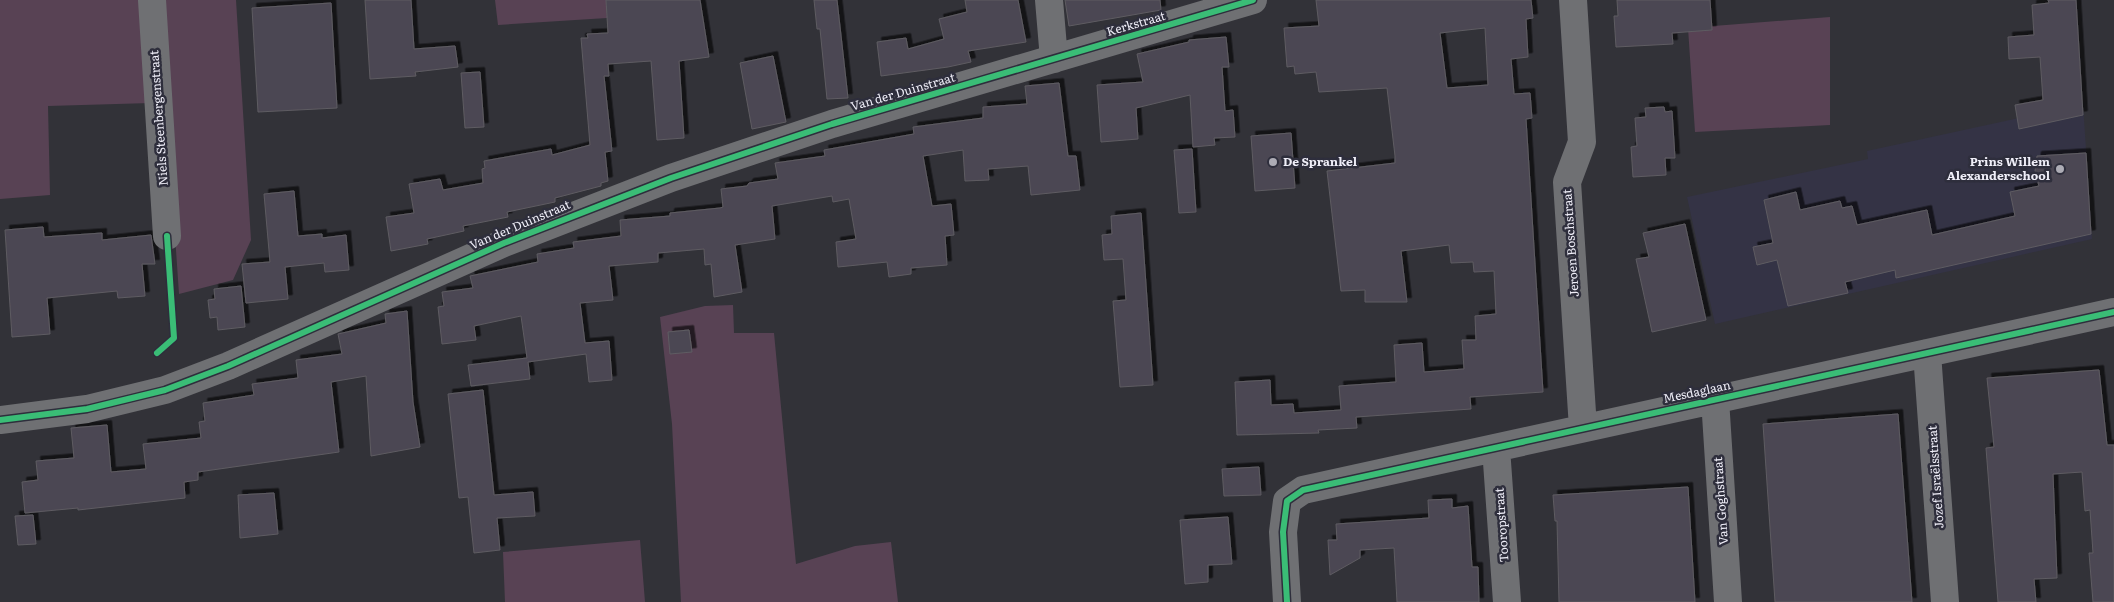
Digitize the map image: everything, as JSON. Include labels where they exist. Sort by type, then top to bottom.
[{"type":"street","name":"Niels Steenbergenstraat","points":[[152,0],[167,236]]},
{"type":"street","points":[[1049,0],[1054,59]]},
{"type":"street","name":"Kerkstraat","points":[[1054,59],[1252,0]]},
{"type":"street","name":"Jeroen Boschstraat","points":[[1573,0],[1582,142],[1567,182],[1583,428]]},
{"type":"street","name":"Van der Duinstraat","points":[[0,420],[88,409],[164,390],[228,366],[504,243],[654,185],[808,132],[1054,59]]},
{"type":"street","name":"Mesdaglaan","points":[[1287,602],[1283,532],[1287,502],[1303,490],[2114,312]]},
{"type":"street","name":"Jozef Israëlsstraat","points":[[1926,353],[1945,602]]},
{"type":"street","name":"Van Goghstraat","points":[[1715,399],[1728,602]]},
{"type":"street","name":"Tooropstraat","points":[[1496,448],[1507,602]]},
{"type":"shaded area","points":[[0,0],[144,0],[151,103],[48,106],[50,195],[0,199]]},
{"type":"shaded area","points":[[159,0],[236,0],[251,240],[233,280],[179,294]]},
{"type":"shaded area","points":[[495,0],[606,0],[607,18],[498,25]]},
{"type":"shaded area","points":[[1830,17],[1830,125],[1695,132],[1688,28]]},
{"type":"shaded area","points":[[2083,104],[2092,239],[1715,324],[1687,197],[1868,159],[1867,151]]},
{"type":"shaded area","points":[[733,305],[734,333],[774,333],[796,564],[855,546],[891,542],[898,602],[681,602],[672,424],[660,317],[705,306]]},
{"type":"shaded area","points":[[640,540],[645,602],[505,602],[503,552]]},
{"type":"building","points":[[365,0],[411,0],[414,49],[455,46],[458,67],[415,72],[416,76],[370,79]]},
{"type":"building","points":[[606,0],[700,0],[709,57],[679,61],[684,138],[657,140],[651,61],[608,64],[609,76],[604,76],[612,151],[605,152],[608,181],[601,183],[601,186],[555,198],[555,202],[507,212],[508,217],[463,226],[464,231],[427,239],[428,244],[391,251],[386,217],[414,213],[409,184],[440,179],[443,190],[483,183],[482,169],[485,168],[484,161],[551,149],[552,155],[590,145],[581,38],[588,38],[587,34],[608,33]]},
{"type":"building","points":[[814,0],[837,0],[848,98],[827,99],[820,29],[817,29]]},
{"type":"building","points":[[965,0],[1018,0],[1026,42],[968,51],[971,62],[881,76],[877,42],[906,38],[908,49],[944,39],[939,19],[967,12]]},
{"type":"building","points":[[1065,0],[1160,0],[1161,10],[1069,26]]},
{"type":"building","points":[[1316,0],[1531,0],[1533,18],[1526,19],[1528,57],[1511,59],[1514,94],[1530,93],[1532,118],[1526,119],[1543,392],[1470,397],[1471,409],[1356,417],[1357,428],[1318,430],[1319,433],[1237,435],[1235,382],[1270,380],[1271,405],[1293,404],[1294,413],[1341,410],[1339,386],[1396,382],[1394,345],[1422,343],[1424,372],[1464,369],[1462,340],[1476,340],[1475,316],[1496,314],[1494,271],[1474,272],[1473,262],[1451,263],[1449,245],[1401,251],[1407,302],[1365,302],[1365,290],[1341,291],[1327,171],[1395,163],[1395,156],[1387,88],[1319,92],[1316,72],[1295,74],[1294,66],[1287,67],[1284,28],[1319,26]],"holes":[[[1485,28],[1488,85],[1447,88],[1440,33]]]},
{"type":"building","points":[[1617,0],[1710,0],[1712,30],[1672,33],[1673,44],[1616,47],[1614,16],[1618,16]]},
{"type":"building","points":[[2048,0],[2076,0],[2083,115],[2019,129],[2015,105],[2043,100],[2040,57],[2009,59],[2008,37],[2034,35],[2032,5],[2049,3]]},
{"type":"building","points":[[331,3],[337,108],[258,112],[252,8]]},
{"type":"building","points":[[1226,37],[1229,67],[1222,67],[1225,111],[1233,110],[1235,137],[1214,138],[1215,145],[1193,147],[1190,95],[1136,108],[1138,139],[1101,142],[1097,85],[1143,82],[1137,54],[1189,42],[1189,40]]},
{"type":"building","points":[[773,56],[786,122],[752,129],[740,63]]},
{"type":"building","points":[[480,72],[484,127],[465,128],[461,73]]},
{"type":"building","points":[[1059,83],[1068,156],[1076,156],[1080,190],[1031,195],[1028,166],[988,169],[989,180],[965,181],[963,150],[923,156],[932,206],[951,204],[954,235],[945,236],[947,265],[911,268],[911,274],[889,277],[887,262],[838,267],[836,242],[856,239],[849,199],[833,202],[832,196],[772,206],[775,239],[735,245],[742,292],[714,297],[711,264],[705,265],[704,249],[658,253],[658,262],[609,266],[613,300],[580,303],[585,343],[609,341],[612,380],[589,382],[586,354],[528,362],[530,379],[471,386],[468,365],[527,358],[521,316],[474,326],[476,340],[442,344],[438,307],[444,306],[442,292],[473,288],[470,276],[538,262],[537,254],[574,248],[573,242],[621,236],[620,220],[670,216],[670,213],[720,208],[723,207],[721,189],[747,186],[749,183],[778,179],[775,163],[825,156],[824,150],[914,134],[913,127],[983,118],[983,107],[1027,104],[1025,86]]},
{"type":"building","points":[[1664,107],[1665,112],[1672,111],[1675,158],[1665,158],[1666,175],[1633,177],[1631,147],[1637,146],[1635,118],[1646,117],[1645,108]]},
{"type":"building","name":"De Sprankel","points":[[1291,133],[1295,188],[1255,191],[1251,136]]},
{"type":"building","points":[[1192,149],[1196,212],[1179,213],[1174,150]]},
{"type":"building","points":[[2086,153],[2091,234],[1896,278],[1895,270],[1845,282],[1848,293],[1788,306],[1777,260],[1757,265],[1753,247],[1773,243],[1764,200],[1796,192],[1800,210],[1840,201],[1842,208],[1852,206],[1857,225],[1927,210],[1932,235],[2015,216],[2010,192],[2039,186],[2035,171],[2037,156]]},
{"type":"building","points":[[294,191],[298,236],[322,234],[322,238],[346,235],[349,270],[325,272],[324,263],[285,267],[288,299],[246,303],[242,264],[270,262],[264,194]]},
{"type":"building","points":[[1141,213],[1153,385],[1120,387],[1113,301],[1126,300],[1123,259],[1104,260],[1102,235],[1112,234],[1111,216]]},
{"type":"building","points":[[1685,224],[1706,320],[1652,332],[1636,259],[1649,257],[1643,233]]},
{"type":"building","points":[[43,227],[44,237],[102,233],[102,240],[151,235],[155,264],[142,264],[145,296],[118,298],[117,291],[47,298],[50,334],[12,337],[5,230]]},
{"type":"building","points":[[241,286],[245,327],[218,330],[217,317],[210,318],[208,300],[215,299],[214,289]]},
{"type":"building","points":[[407,311],[413,402],[420,447],[371,456],[366,376],[331,382],[339,452],[198,472],[198,480],[184,482],[185,498],[78,510],[78,508],[25,513],[22,482],[38,480],[36,461],[74,458],[71,428],[107,425],[111,472],[146,469],[143,444],[201,438],[199,422],[205,421],[203,403],[254,395],[252,384],[298,378],[296,360],[342,354],[338,334],[386,323],[385,314]]},
{"type":"building","points":[[689,330],[692,352],[670,354],[668,332]]},
{"type":"building","points":[[2099,370],[2107,445],[2114,445],[2114,602],[2093,602],[2089,553],[2093,553],[2090,510],[2085,511],[2082,472],[2053,474],[2057,578],[2034,579],[2036,602],[1998,602],[1986,448],[1994,447],[1987,378]]},
{"type":"building","points":[[483,390],[494,495],[533,492],[535,516],[497,518],[500,550],[474,553],[468,497],[459,498],[448,394]]},
{"type":"building","points":[[1898,414],[1912,602],[1775,602],[1763,424]]},
{"type":"building","points":[[1259,467],[1261,495],[1224,496],[1222,469]]},
{"type":"building","points":[[1688,487],[1695,602],[1559,602],[1557,521],[1555,521],[1553,495]]},
{"type":"building","points":[[274,493],[278,534],[240,538],[238,495]]},
{"type":"building","points":[[1452,499],[1452,508],[1468,506],[1472,567],[1478,567],[1479,602],[1397,602],[1394,548],[1360,550],[1360,558],[1330,575],[1328,540],[1337,540],[1336,524],[1429,518],[1428,500]]},
{"type":"building","points":[[33,515],[36,544],[18,545],[15,516]]},
{"type":"building","points":[[1228,517],[1232,564],[1208,565],[1208,582],[1185,584],[1180,520]]},
{"type":"cycle path","points":[[0,420],[87,409],[165,390],[228,366],[504,243],[671,178],[832,124],[1253,0]]},
{"type":"cycle path","points":[[157,353],[174,338],[167,236]]},
{"type":"cycle path","points":[[1287,602],[1283,532],[1287,501],[1303,490],[2114,312]]},
{"type":"place","name":"De Sprankel","points":[[1273,162]]},
{"type":"place","name":"Prins Willem Alexanderschool","points":[[2060,169]]}]
